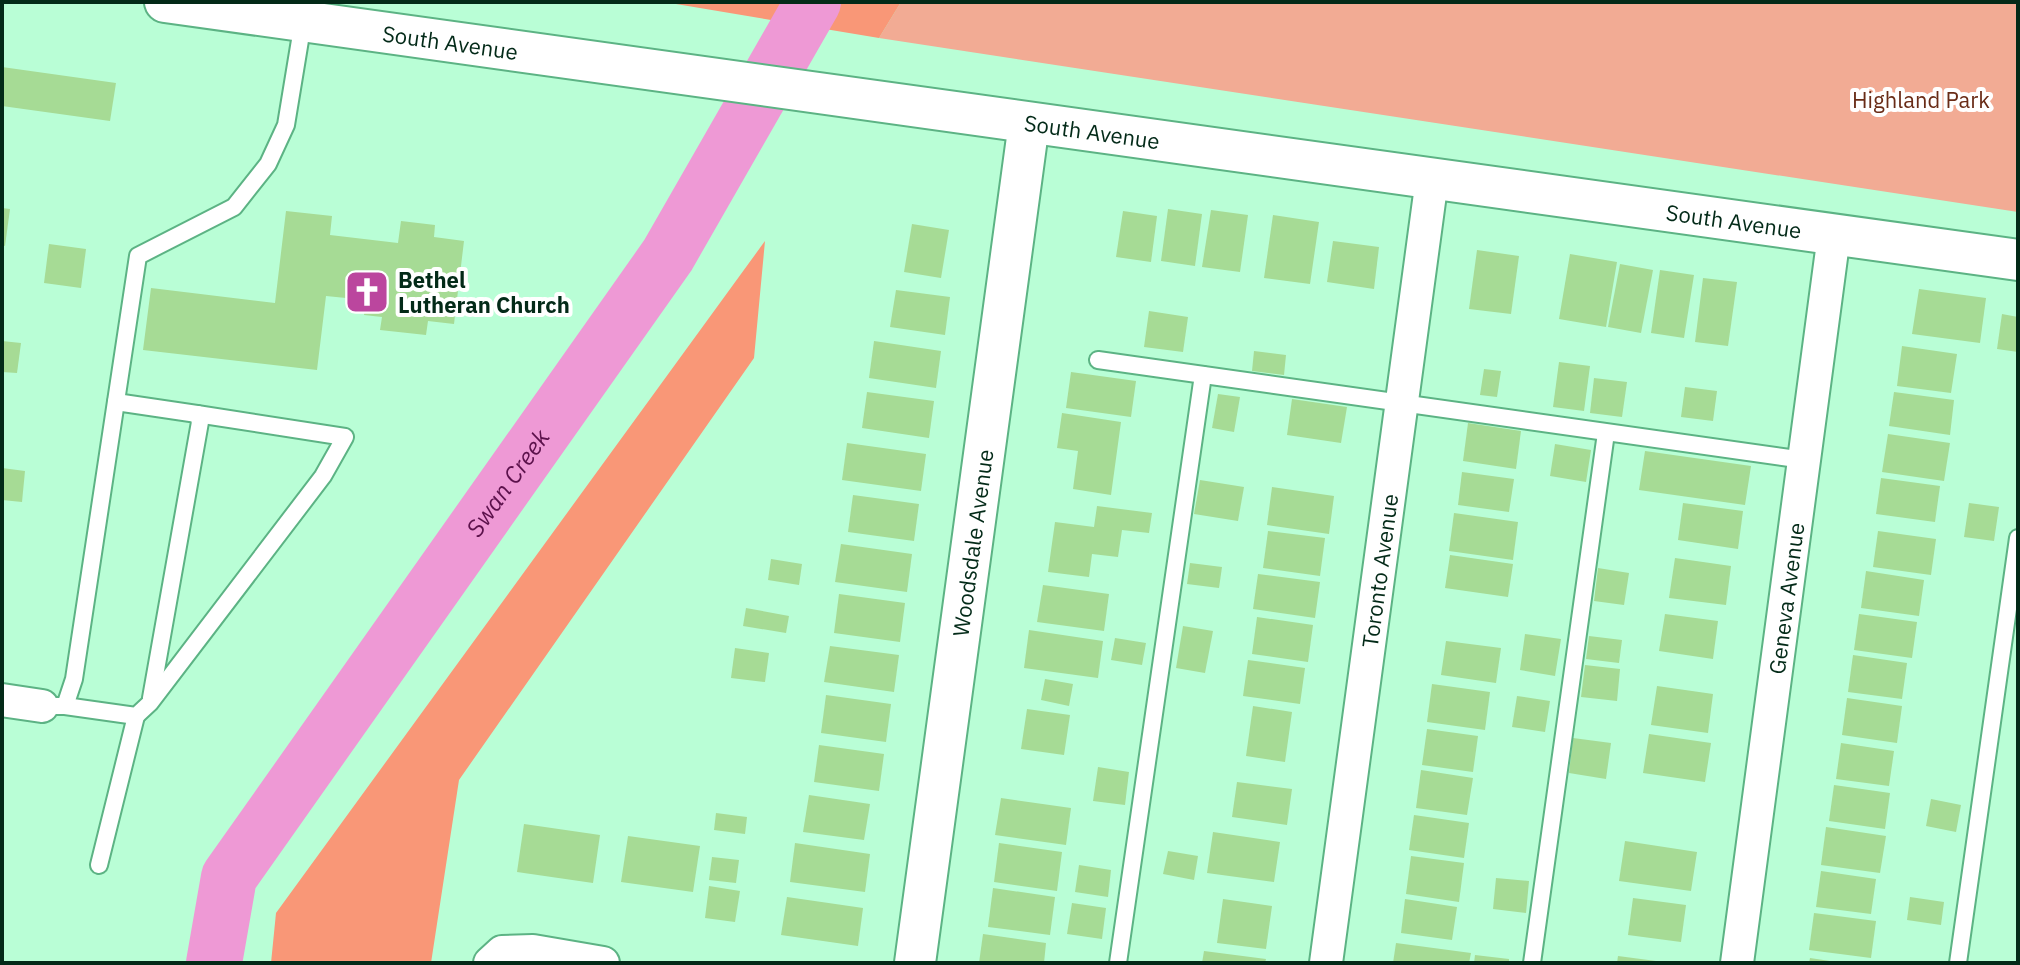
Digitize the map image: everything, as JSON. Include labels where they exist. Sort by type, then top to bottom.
[{"type":"street","name":"South Avenue","points":[[165,2],[2018,260]]},
{"type":"street","name":"Woodsdale Avenue","points":[[915,963],[1029,123]]},
{"type":"street","name":"Toronto Avenue","points":[[1326,963],[1432,179]]},
{"type":"street","name":"Geneva Avenue","points":[[1737,963],[1834,235]]},
{"type":"street","points":[[2,700],[54,706]]},
{"type":"street","points":[[496,958],[533,951],[603,963]]},
{"type":"lane","points":[[136,716],[54,706],[74,679],[138,256],[234,207],[268,164],[286,125],[303,20]]},
{"type":"lane","points":[[1098,360],[1804,460]]},
{"type":"lane","points":[[1118,963],[1203,375]]},
{"type":"lane","points":[[99,865],[136,716],[150,703],[323,476],[345,437],[199,418],[116,402]]},
{"type":"lane","points":[[150,703],[199,418]]},
{"type":"lane","points":[[1532,963],[1606,433]]},
{"type":"lane","points":[[1958,963],[2018,538]]},
{"type":"green space","name":"Highland Park","points":[[901,2],[2018,2],[2018,212],[879,38]]},
{"type":"shaded area","points":[[664,2],[901,2],[879,38]]},
{"type":"shaded area","points":[[765,241],[754,358],[459,780],[431,963],[271,963],[276,913]]},
{"type":"building","points":[[2,67],[116,83],[110,121],[2,106]]},
{"type":"building","points":[[2,208],[10,209],[5,246],[2,245]]},
{"type":"building","points":[[1168,209],[1202,214],[1195,266],[1161,261]]},
{"type":"building","points":[[1211,210],[1248,215],[1240,272],[1202,267]]},
{"type":"building","name":"Bethel Lutheran Church","points":[[286,211],[332,216],[330,235],[398,243],[401,221],[435,225],[434,237],[464,241],[454,324],[428,321],[426,335],[380,330],[382,317],[364,315],[366,300],[326,296],[317,370],[143,350],[151,288],[275,303]]},
{"type":"building","points":[[1123,211],[1157,216],[1151,262],[1116,257]]},
{"type":"building","points":[[1273,215],[1319,222],[1310,284],[1264,278]]},
{"type":"building","points":[[912,224],[949,230],[941,278],[904,272]]},
{"type":"building","points":[[1333,241],[1379,247],[1374,289],[1327,282]]},
{"type":"building","points":[[49,244],[86,249],[81,288],[44,283]]},
{"type":"building","points":[[1477,250],[1519,256],[1511,314],[1469,309]]},
{"type":"building","points":[[1570,254],[1617,262],[1606,327],[1559,319]]},
{"type":"building","points":[[1620,264],[1653,270],[1641,333],[1608,327]]},
{"type":"building","points":[[1660,270],[1694,275],[1684,338],[1651,333]]},
{"type":"building","points":[[1703,278],[1737,282],[1728,346],[1695,342]]},
{"type":"building","points":[[1919,289],[1986,298],[1980,343],[1912,334]]},
{"type":"building","points":[[896,290],[950,297],[945,335],[890,327]]},
{"type":"building","points":[[1149,311],[1188,317],[1183,352],[1144,347]]},
{"type":"building","points":[[2002,314],[2018,317],[2018,352],[1997,349]]},
{"type":"building","points":[[2,341],[21,343],[17,373],[2,372]]},
{"type":"building","points":[[874,341],[941,351],[936,388],[869,378]]},
{"type":"building","points":[[1902,346],[1957,354],[1951,393],[1897,386]]},
{"type":"building","points":[[1254,351],[1286,355],[1284,375],[1252,371]]},
{"type":"building","points":[[1559,362],[1590,366],[1584,411],[1553,407]]},
{"type":"building","points":[[1484,369],[1501,371],[1497,397],[1480,395]]},
{"type":"building","points":[[1071,372],[1136,381],[1131,417],[1066,408]]},
{"type":"building","points":[[1594,378],[1627,382],[1622,417],[1590,413]]},
{"type":"building","points":[[1685,387],[1717,391],[1713,421],[1681,417]]},
{"type":"building","points":[[867,392],[934,401],[929,438],[862,428]]},
{"type":"building","points":[[1894,392],[1954,400],[1950,435],[1889,426]]},
{"type":"building","points":[[1218,394],[1240,397],[1234,432],[1212,428]]},
{"type":"building","points":[[1292,399],[1347,407],[1341,443],[1287,435]]},
{"type":"building","points":[[1062,413],[1121,422],[1111,495],[1073,489],[1078,451],[1057,448]]},
{"type":"building","points":[[1468,423],[1521,431],[1516,469],[1463,461]]},
{"type":"building","points":[[1888,434],[1950,443],[1944,481],[1882,472]]},
{"type":"building","points":[[847,443],[926,454],[921,491],[842,480]]},
{"type":"building","points":[[1555,444],[1591,450],[1586,482],[1550,476]]},
{"type":"building","points":[[1645,451],[1751,466],[1745,505],[1639,490]]},
{"type":"building","points":[[2,468],[25,471],[22,502],[2,500]]},
{"type":"building","points":[[1462,472],[1514,479],[1509,512],[1458,505]]},
{"type":"building","points":[[1881,478],[1940,486],[1935,522],[1876,514]]},
{"type":"building","points":[[1200,480],[1244,487],[1238,521],[1194,514]]},
{"type":"building","points":[[1272,487],[1334,496],[1329,534],[1267,525]]},
{"type":"building","points":[[853,495],[919,504],[914,541],[848,532]]},
{"type":"building","points":[[1683,503],[1743,511],[1738,549],[1678,540]]},
{"type":"building","points":[[1969,503],[1999,507],[1994,541],[1964,537]]},
{"type":"building","points":[[1097,506],[1152,513],[1149,533],[1122,530],[1118,557],[1092,554],[1089,577],[1048,572],[1055,522],[1094,527]]},
{"type":"building","points":[[1454,513],[1518,522],[1513,560],[1449,551]]},
{"type":"building","points":[[1268,531],[1325,538],[1320,576],[1263,568]]},
{"type":"building","points":[[1878,531],[1936,539],[1931,575],[1873,567]]},
{"type":"building","points":[[841,544],[912,554],[907,592],[835,582]]},
{"type":"building","points":[[1450,555],[1513,564],[1508,597],[1445,588]]},
{"type":"building","points":[[1675,558],[1731,566],[1726,605],[1669,598]]},
{"type":"building","points":[[771,559],[802,564],[799,585],[768,580]]},
{"type":"building","points":[[1190,563],[1222,567],[1219,588],[1187,584]]},
{"type":"building","points":[[1598,568],[1629,573],[1624,605],[1594,601]]},
{"type":"building","points":[[1866,571],[1924,580],[1919,616],[1861,608]]},
{"type":"building","points":[[1258,574],[1320,582],[1315,618],[1253,609]]},
{"type":"building","points":[[1043,585],[1109,594],[1104,631],[1037,622]]},
{"type":"building","points":[[839,594],[905,603],[900,642],[834,633]]},
{"type":"building","points":[[746,608],[789,616],[786,633],[743,626]]},
{"type":"building","points":[[1665,614],[1718,621],[1713,659],[1659,651]]},
{"type":"building","points":[[1859,614],[1917,622],[1912,658],[1854,650]]},
{"type":"building","points":[[1257,617],[1313,625],[1308,662],[1252,654]]},
{"type":"building","points":[[1183,626],[1213,631],[1205,673],[1176,668]]},
{"type":"building","points":[[1029,630],[1103,641],[1098,678],[1024,668]]},
{"type":"building","points":[[1525,634],[1561,639],[1555,676],[1520,670]]},
{"type":"building","points":[[1589,636],[1622,640],[1619,663],[1586,659]]},
{"type":"building","points":[[1115,638],[1146,643],[1142,665],[1111,660]]},
{"type":"building","points":[[1446,641],[1501,648],[1496,683],[1441,675]]},
{"type":"building","points":[[830,646],[899,655],[894,692],[824,682]]},
{"type":"building","points":[[735,648],[769,653],[765,682],[731,678]]},
{"type":"building","points":[[1853,655],[1907,663],[1902,699],[1848,692]]},
{"type":"building","points":[[1248,660],[1305,668],[1300,704],[1243,696]]},
{"type":"building","points":[[1585,665],[1620,669],[1617,701],[1581,697]]},
{"type":"building","points":[[1045,679],[1073,684],[1069,706],[1041,700]]},
{"type":"building","points":[[1432,684],[1490,692],[1485,730],[1427,722]]},
{"type":"building","points":[[1657,686],[1713,694],[1708,733],[1651,725]]},
{"type":"building","points":[[826,695],[891,704],[886,742],[821,733]]},
{"type":"building","points":[[1517,696],[1550,701],[1545,732],[1512,727]]},
{"type":"building","points":[[1847,698],[1902,706],[1897,743],[1842,735]]},
{"type":"building","points":[[1253,706],[1292,712],[1285,762],[1246,756]]},
{"type":"building","points":[[1027,709],[1070,715],[1064,755],[1021,749]]},
{"type":"building","points":[[1427,729],[1478,736],[1473,772],[1422,765]]},
{"type":"building","points":[[1649,734],[1711,743],[1705,782],[1643,773]]},
{"type":"building","points":[[1573,738],[1611,743],[1606,779],[1569,773]]},
{"type":"building","points":[[1841,743],[1894,751],[1889,786],[1836,779]]},
{"type":"building","points":[[819,745],[884,754],[879,791],[814,782]]},
{"type":"building","points":[[1098,767],[1129,772],[1125,805],[1093,801]]},
{"type":"building","points":[[1421,770],[1473,778],[1467,815],[1416,808]]},
{"type":"building","points":[[1237,782],[1292,789],[1287,825],[1232,817]]},
{"type":"building","points":[[1834,785],[1890,793],[1885,829],[1829,821]]},
{"type":"building","points":[[809,795],[870,804],[864,840],[803,832]]},
{"type":"building","points":[[1001,798],[1071,808],[1066,845],[995,835]]},
{"type":"building","points":[[1931,799],[1961,805],[1956,832],[1926,826]]},
{"type":"building","points":[[716,813],[747,817],[745,834],[714,830]]},
{"type":"building","points":[[1414,815],[1469,823],[1464,858],[1409,850]]},
{"type":"building","points":[[524,824],[600,835],[593,883],[517,872]]},
{"type":"building","points":[[1826,827],[1886,836],[1880,873],[1821,865]]},
{"type":"building","points":[[1213,832],[1280,842],[1274,882],[1207,873]]},
{"type":"building","points":[[628,836],[700,846],[693,892],[621,882]]},
{"type":"building","points":[[1625,841],[1697,852],[1691,891],[1619,881]]},
{"type":"building","points":[[795,843],[870,854],[865,892],[790,882]]},
{"type":"building","points":[[999,843],[1062,852],[1057,891],[994,882]]},
{"type":"building","points":[[1168,851],[1198,856],[1194,880],[1163,874]]},
{"type":"building","points":[[1411,856],[1464,863],[1459,902],[1406,894]]},
{"type":"building","points":[[712,857],[739,860],[736,883],[709,880]]},
{"type":"building","points":[[1079,865],[1111,870],[1108,897],[1075,892]]},
{"type":"building","points":[[1821,871],[1876,879],[1871,914],[1816,907]]},
{"type":"building","points":[[1496,878],[1529,881],[1526,913],[1493,909]]},
{"type":"building","points":[[709,886],[740,891],[735,922],[705,918]]},
{"type":"building","points":[[993,888],[1055,897],[1050,935],[988,927]]},
{"type":"building","points":[[787,897],[863,908],[858,946],[781,935]]},
{"type":"building","points":[[1910,897],[1944,902],[1941,925],[1907,920]]},
{"type":"building","points":[[1633,898],[1686,905],[1681,942],[1628,935]]},
{"type":"building","points":[[1223,899],[1272,906],[1266,949],[1217,943]]},
{"type":"building","points":[[1405,899],[1457,907],[1452,940],[1401,933]]},
{"type":"building","points":[[1072,903],[1106,908],[1102,939],[1067,934]]},
{"type":"building","points":[[1814,913],[1876,921],[1871,958],[1809,950]]},
{"type":"building","points":[[983,934],[1046,943],[1044,963],[979,963]]},
{"type":"building","points":[[1396,943],[1471,953],[1469,963],[1393,963]]},
{"type":"building","points":[[1204,951],[1266,959],[1265,963],[1202,963]]},
{"type":"building","points":[[1475,955],[1509,959],[1509,963],[1474,963]]},
{"type":"building","points":[[1618,956],[1656,961],[1656,963],[1617,963]]},
{"type":"building","points":[[1810,958],[1830,961],[1830,963],[1809,963]]},
{"type":"waterway","name":"Swan Creek","points":[[214,963],[229,877],[668,255],[813,2]]},
{"type":"place","name":"Bethel Lutheran Church","points":[[367,292]]}]
